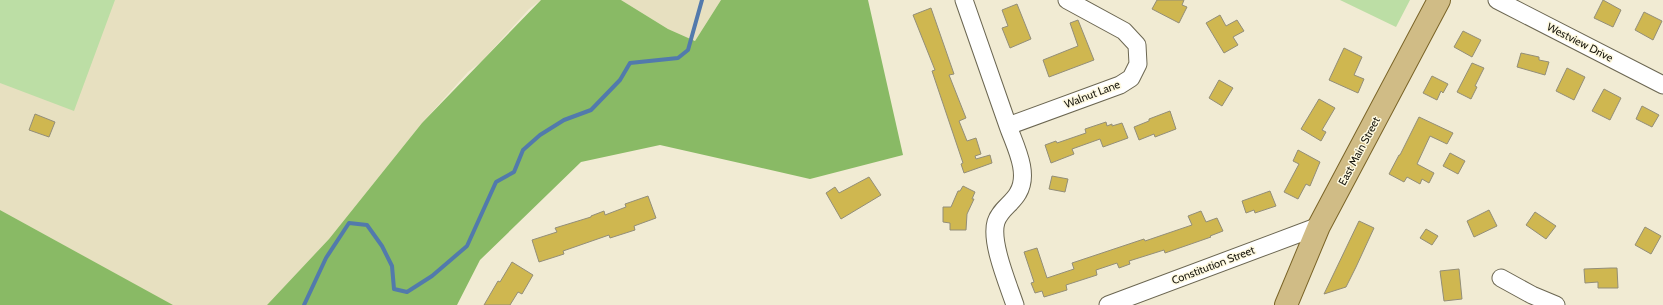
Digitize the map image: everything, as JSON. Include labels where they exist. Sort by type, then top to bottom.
[{"type":"main road","name":"East Main Street","points":[[1286,305],[1319,226],[1439,0]]},
{"type":"street","points":[[964,0],[1023,170],[1022,183],[1018,194],[1002,210],[996,222],[994,240],[1015,305]]},
{"type":"street","name":"Walnut Lane","points":[[1008,126],[1120,85],[1131,78],[1134,74],[1138,64],[1136,44],[1124,31],[1067,0]]},
{"type":"street","name":"Westview Drive","points":[[1497,0],[1663,85]]},
{"type":"street","name":"Constitution Street","points":[[1108,305],[1319,226]]},
{"type":"street","points":[[1501,278],[1556,305]]},
{"type":"shaded area","points":[[0,0],[541,0],[529,9],[481,62],[468,72],[422,123],[329,239],[267,305],[172,305],[0,210]]},
{"type":"shaded area","points":[[621,0],[721,0],[695,41],[668,29]]},
{"type":"green space","points":[[0,0],[115,0],[74,111],[0,83]]},
{"type":"green space","points":[[541,0],[621,0],[668,29],[695,41],[721,0],[868,0],[903,155],[810,179],[660,145],[581,162],[480,260],[457,305],[267,305],[329,239],[422,123]]},
{"type":"green space","points":[[1340,0],[1410,0],[1396,27]]},
{"type":"green space","points":[[0,210],[173,305],[0,305]]},
{"type":"building","points":[[1157,0],[1184,0],[1182,5],[1187,7],[1179,23],[1152,9]]},
{"type":"building","points":[[1603,0],[1621,10],[1613,27],[1594,18]]},
{"type":"building","points":[[1017,4],[1031,39],[1010,48],[1002,28],[1008,26],[1002,10]]},
{"type":"building","points":[[931,8],[954,74],[949,75],[966,118],[959,121],[967,141],[976,138],[981,154],[975,156],[976,159],[990,155],[992,163],[964,173],[961,164],[963,163],[932,71],[935,70],[913,15]]},
{"type":"building","points":[[1644,12],[1662,21],[1653,40],[1635,30]]},
{"type":"building","points":[[1220,15],[1226,26],[1237,20],[1244,31],[1233,37],[1238,45],[1224,53],[1206,23]]},
{"type":"building","points":[[1078,20],[1094,60],[1049,77],[1043,60],[1078,46],[1070,23]]},
{"type":"building","points":[[1463,31],[1481,40],[1472,57],[1454,47]]},
{"type":"building","points":[[1344,48],[1362,57],[1354,75],[1364,79],[1358,93],[1329,80]]},
{"type":"building","points":[[1521,53],[1539,57],[1539,60],[1549,62],[1545,75],[1517,67]]},
{"type":"building","points":[[1472,63],[1484,68],[1475,86],[1477,87],[1471,99],[1457,92]]},
{"type":"building","points":[[1567,68],[1585,77],[1574,100],[1556,91]]},
{"type":"building","points":[[1432,76],[1448,84],[1443,93],[1441,91],[1437,100],[1423,93]]},
{"type":"building","points":[[1219,80],[1233,88],[1222,106],[1209,98]]},
{"type":"building","points":[[1604,89],[1621,98],[1610,120],[1592,111]]},
{"type":"building","points":[[1319,99],[1335,108],[1322,130],[1326,132],[1321,141],[1301,129]]},
{"type":"building","points":[[1642,106],[1659,115],[1652,127],[1636,119]]},
{"type":"building","points":[[1170,111],[1176,129],[1155,137],[1154,134],[1139,140],[1134,127],[1149,121],[1149,119]]},
{"type":"building","points":[[35,114],[55,122],[49,137],[29,130]]},
{"type":"building","points":[[1419,117],[1453,133],[1447,144],[1430,136],[1417,164],[1434,173],[1429,183],[1422,179],[1420,184],[1407,177],[1404,182],[1389,174]]},
{"type":"building","points":[[1106,122],[1107,126],[1122,123],[1128,138],[1103,147],[1100,139],[1072,149],[1074,154],[1051,163],[1045,145],[1056,141],[1057,143],[1086,133],[1085,129]]},
{"type":"building","points":[[1298,150],[1320,162],[1310,186],[1306,184],[1298,199],[1284,192],[1299,164],[1293,161]]},
{"type":"building","points":[[1450,153],[1465,161],[1458,174],[1443,166]]},
{"type":"building","points":[[1052,176],[1068,179],[1065,192],[1049,189]]},
{"type":"building","points":[[869,177],[881,195],[841,219],[826,193],[835,187],[839,193]]},
{"type":"building","points":[[963,186],[975,192],[972,199],[974,199],[967,214],[966,230],[950,230],[950,223],[943,222],[943,207],[951,207],[958,191],[960,191]]},
{"type":"building","points":[[1270,191],[1276,206],[1255,213],[1254,210],[1246,213],[1242,201]]},
{"type":"building","points":[[648,196],[656,218],[634,226],[635,230],[610,238],[609,235],[563,251],[564,254],[539,262],[532,240],[557,232],[555,228],[591,217],[604,211],[605,215],[626,207],[625,204]]},
{"type":"building","points":[[1489,210],[1497,226],[1474,237],[1467,221]]},
{"type":"building","points":[[1201,211],[1206,222],[1217,218],[1223,231],[1210,236],[1211,237],[1165,253],[1164,250],[1129,261],[1130,264],[1119,268],[1117,263],[1096,270],[1097,275],[1066,285],[1067,290],[1044,297],[1042,291],[1035,293],[1031,283],[1034,282],[1024,252],[1037,248],[1047,278],[1074,269],[1072,263],[1192,225],[1188,216]]},
{"type":"building","points":[[1535,212],[1556,226],[1546,239],[1526,225]]},
{"type":"building","points":[[1359,221],[1374,228],[1356,267],[1346,287],[1324,294]]},
{"type":"building","points":[[1645,227],[1661,236],[1651,254],[1635,245]]},
{"type":"building","points":[[1426,229],[1438,236],[1432,245],[1420,238]]},
{"type":"building","points":[[512,262],[533,275],[522,294],[518,292],[510,305],[484,305],[498,281],[500,282]]},
{"type":"building","points":[[1617,268],[1618,288],[1598,288],[1598,282],[1585,283],[1584,269]]},
{"type":"building","points":[[1459,269],[1462,299],[1444,301],[1440,271]]},
{"type":"waterway","points":[[304,305],[326,258],[349,223],[367,225],[382,246],[392,266],[394,289],[407,292],[432,276],[467,246],[496,182],[514,172],[523,150],[540,135],[564,120],[591,110],[620,80],[630,63],[678,58],[688,50],[702,0]]}]
